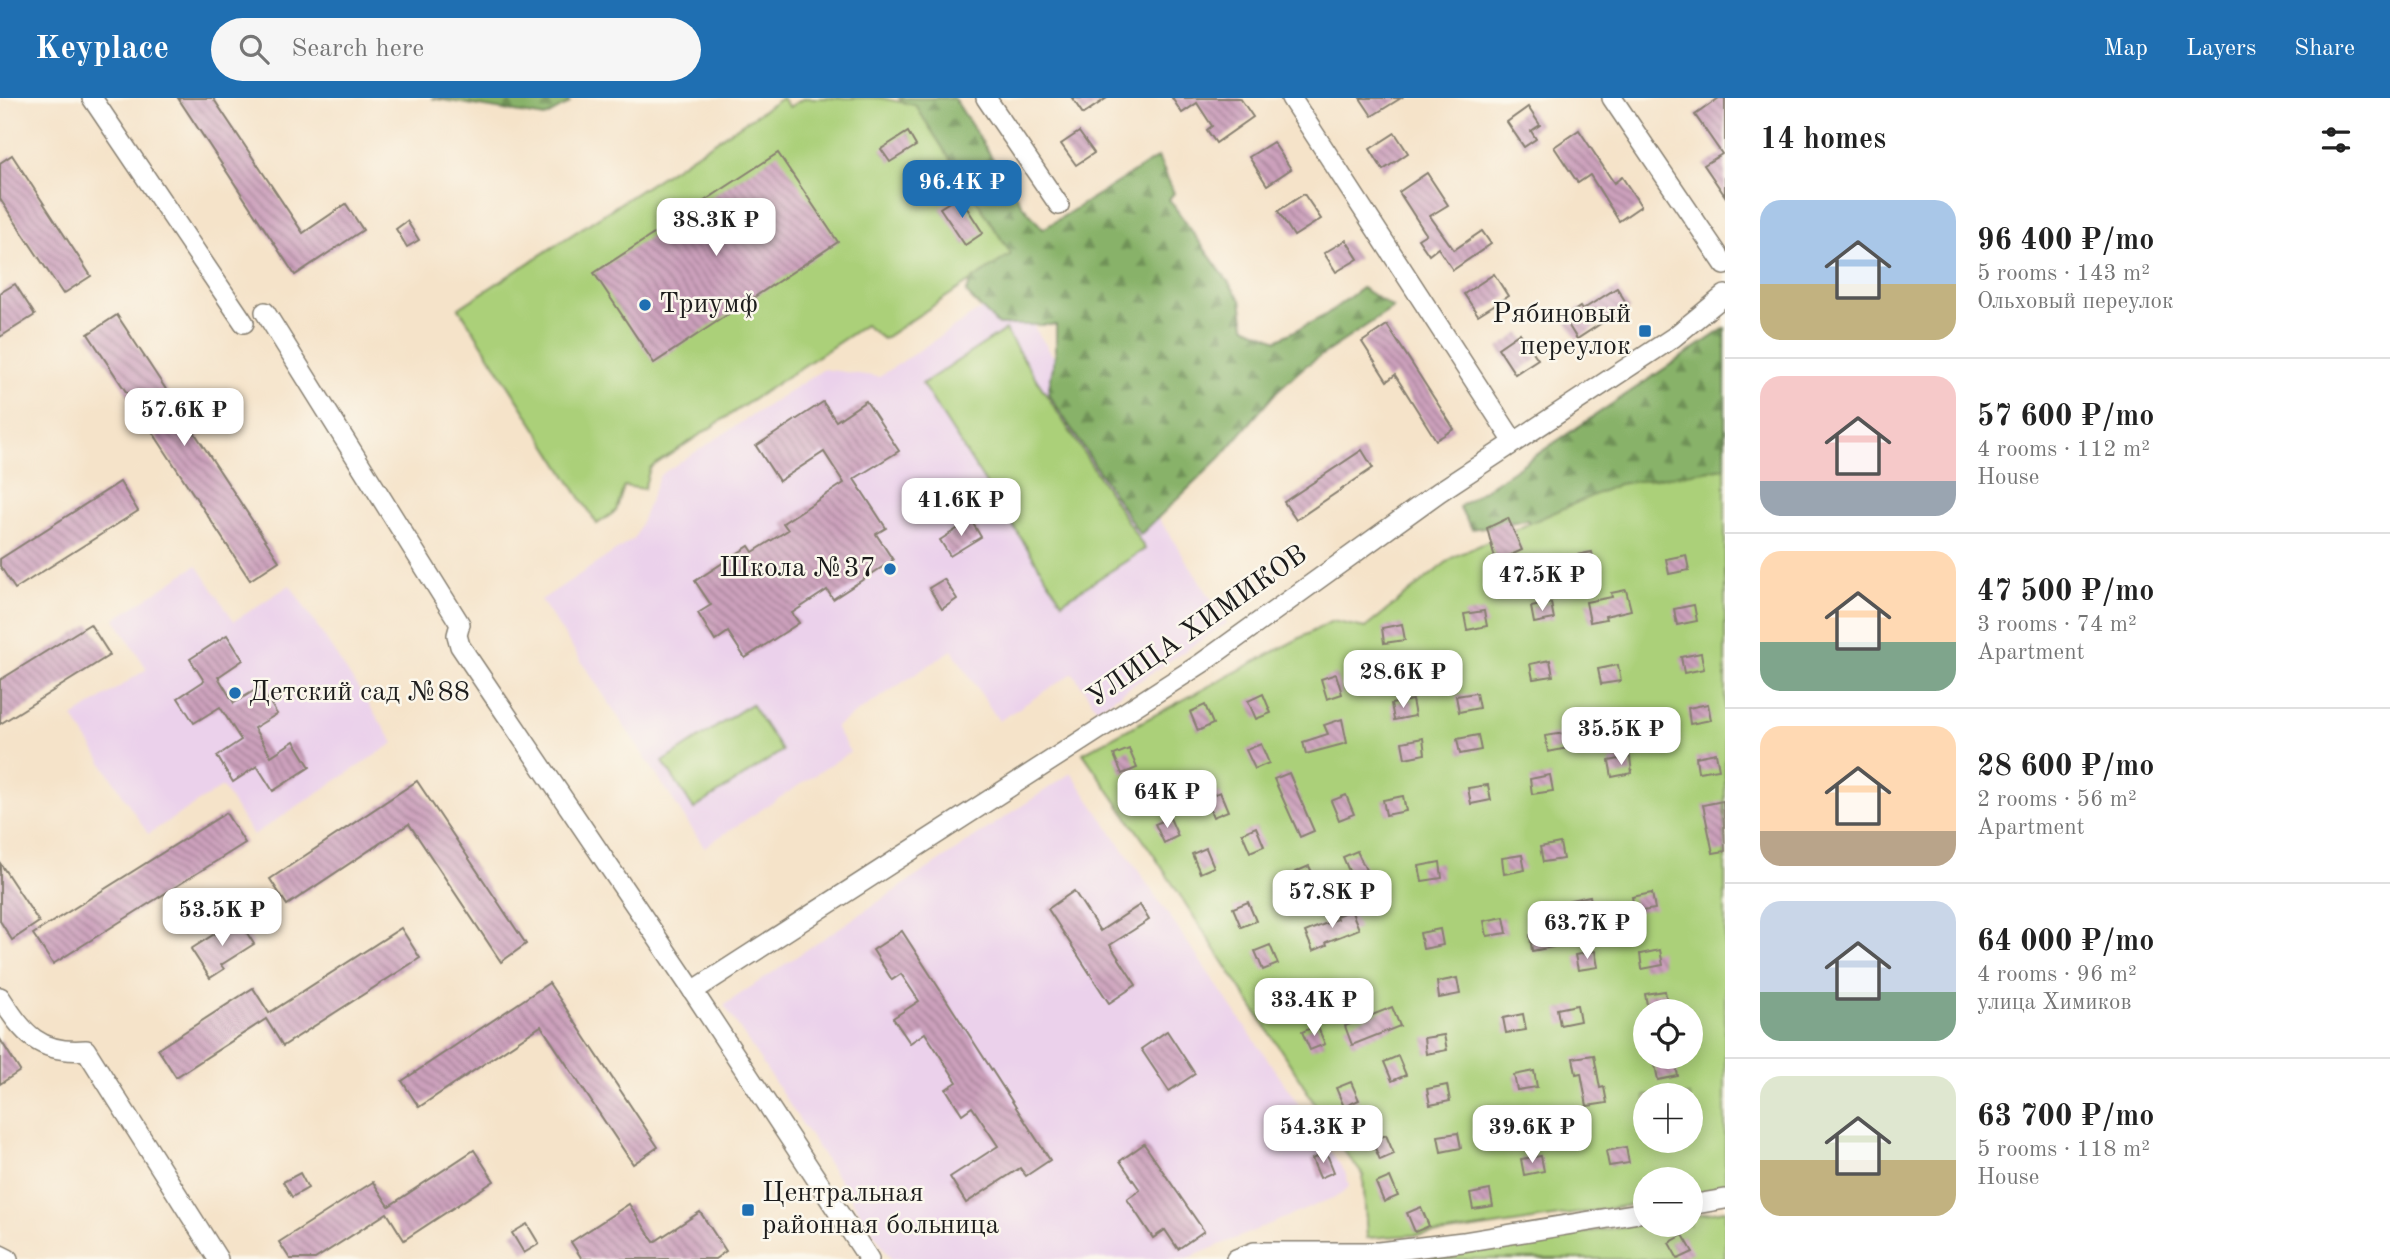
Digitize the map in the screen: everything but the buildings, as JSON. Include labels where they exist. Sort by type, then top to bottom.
[{"type":"street","points":[[92,98],[244,323]]},
{"type":"street","points":[[986,98],[1059,205]]},
{"type":"street","points":[[1291,98],[1514,442]]},
{"type":"street","points":[[1612,98],[1725,265]]},
{"type":"street","name":"УЛИЦА ХИМИКОВ","points":[[693,991],[1202,663],[1345,558],[1674,337],[1725,295]]},
{"type":"street","points":[[265,312],[460,624],[457,635],[460,646],[693,991],[869,1259]]},
{"type":"street","points":[[0,997],[15,1020],[31,1037],[47,1048],[66,1052],[86,1050],[218,1259]]},
{"type":"street","points":[[1703,1203],[1725,1199]]},
{"type":"street","points":[[1236,1259],[1254,1252],[1378,1252],[1463,1242],[1633,1214]]},
{"type":"street","points":[[0,1255],[8,1259]]},
{"type":"shaded area","name":"Школа №37","points":[[1010,290],[1227,623],[1097,709],[1073,673],[999,721],[952,650],[835,727],[850,752],[704,847],[541,600],[635,538],[660,475],[824,369],[879,377]]},
{"type":"shaded area","name":"Детский сад №88","points":[[197,565],[234,621],[290,585],[394,743],[253,835],[222,787],[148,834],[73,717],[147,669],[115,619]]},
{"type":"shaded area","points":[[1071,773],[1345,1172],[1349,1186],[1342,1194],[1186,1259],[891,1259],[724,1005]]},
{"type":"green space","points":[[431,98],[566,98],[570,103],[545,117]]},
{"type":"green space","points":[[782,98],[789,107],[804,98],[881,98],[915,105],[1011,254],[883,339],[865,325],[650,468],[644,489],[624,486],[616,511],[597,524],[459,308]]},
{"type":"green space","points":[[899,98],[954,98],[1023,206],[1043,229],[1158,157],[1174,193],[1169,199],[1241,300],[1245,326],[1277,340],[1324,316],[1362,288],[1393,308],[1304,367],[1277,391],[1220,458],[1140,535],[1048,393],[1056,350],[1056,325],[998,325],[966,293],[987,240]]},
{"type":"green space","points":[[1725,328],[1725,501],[1556,548],[1527,520],[1472,529],[1459,507]]},
{"type":"green space","points":[[1005,330],[1145,549],[1062,602],[922,384]]},
{"type":"green space","points":[[1725,468],[1725,1191],[1703,1194],[1703,1167],[1633,1167],[1633,1205],[1448,1233],[1367,1238],[1363,1175],[1334,1138],[1303,1084],[1153,854],[1083,753],[1332,621],[1365,628],[1453,557],[1619,484]]},
{"type":"green space","points":[[751,704],[782,751],[694,809],[663,762]]},
{"type":"green space","points":[[1725,1210],[1725,1259],[1420,1259],[1633,1225],[1633,1237],[1703,1237],[1703,1214]]},
{"type":"place","name":"Триумф","points":[[645,305]]},
{"type":"place","name":"Рябиновый переулок","points":[[1645,331]]},
{"type":"place","name":"Школа №37","points":[[890,569]]},
{"type":"place","name":"Детский сад №88","points":[[235,693]]},
{"type":"place","name":"Центральная районная больница","points":[[748,1210]]}]
